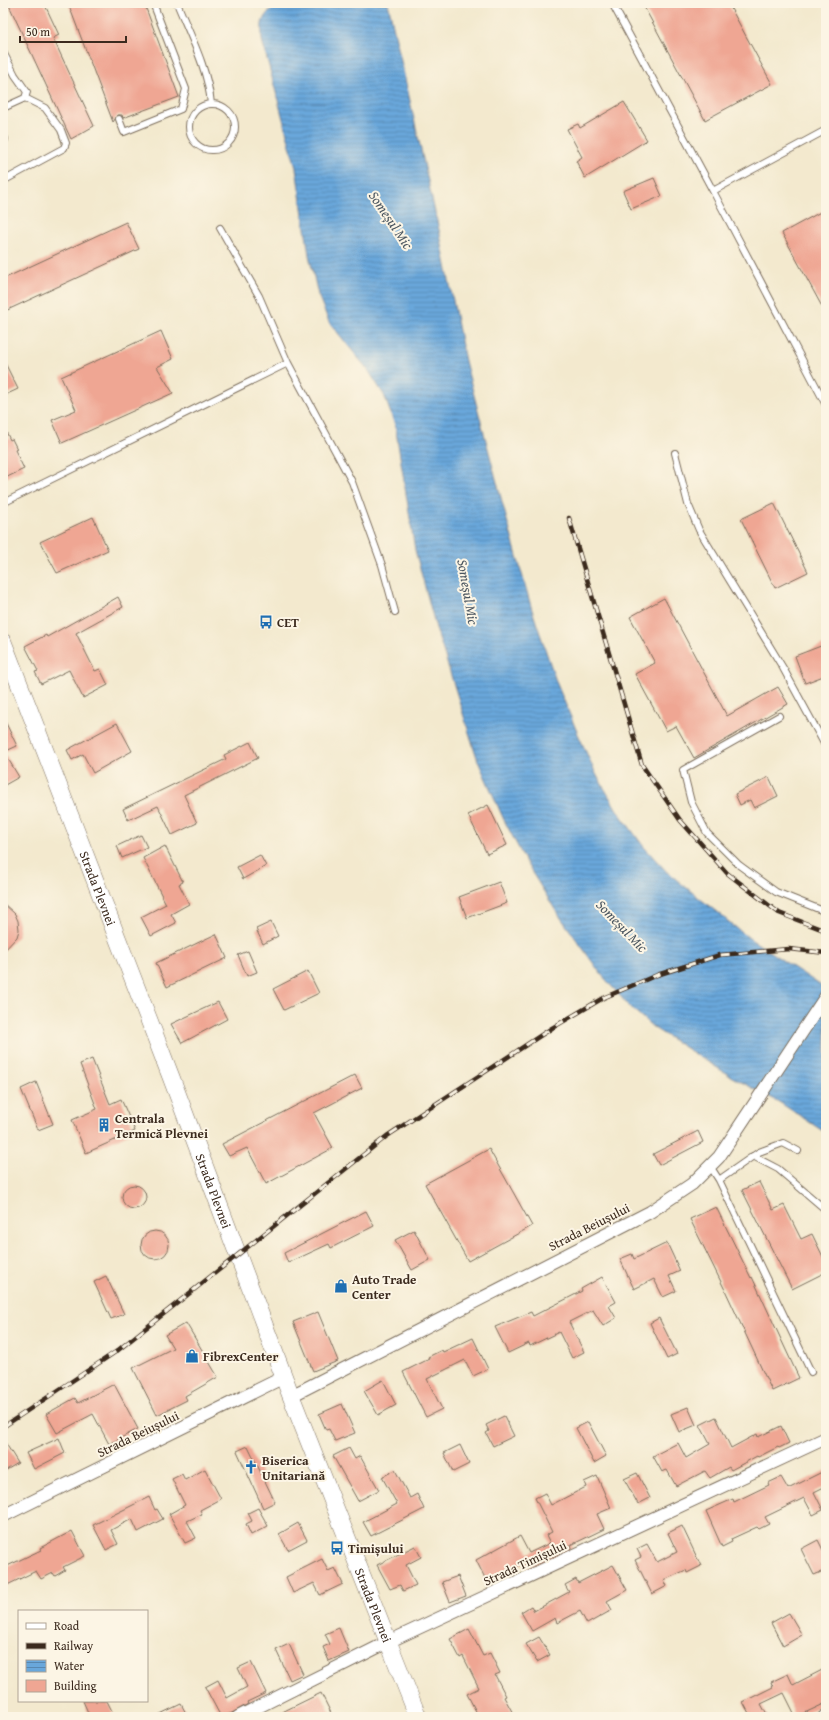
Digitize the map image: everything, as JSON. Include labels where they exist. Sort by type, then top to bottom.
[{"type":"main road","name":"Strada Plevnei","points":[[3,642],[171,1077],[291,1396],[418,1717]]},
{"type":"street","name":"Strada Beiușului","points":[[291,1396],[650,1212],[692,1184],[720,1157],[826,996]]},
{"type":"street","name":"Strada Beiușului","points":[[3,1516],[284,1377]]},
{"type":"street","name":"Strada Timișului","points":[[238,1717],[388,1642],[826,1438]]},
{"type":"lane","points":[[119,119],[124,132],[181,109],[186,89],[153,3]]},
{"type":"lane","points":[[177,3],[210,89],[211,104]]},
{"type":"lane","points":[[612,3],[826,405]]},
{"type":"lane","points":[[3,52],[14,75],[27,92],[25,98],[3,108]]},
{"type":"lane","points":[[3,181],[64,148],[66,143],[61,130],[45,108],[25,98]]},
{"type":"lane","points":[[211,104],[225,108],[231,113],[235,128],[233,136],[229,142],[223,147],[216,149],[201,147],[195,142],[190,129],[193,115],[198,109],[211,104]]},
{"type":"lane","points":[[713,192],[826,130]]},
{"type":"lane","points":[[3,134],[5,139],[3,146]]},
{"type":"lane","points":[[220,228],[259,296],[288,363],[352,482],[382,564],[395,612]]},
{"type":"lane","points":[[3,503],[288,363]]},
{"type":"lane","points":[[675,454],[688,504],[699,530],[783,668],[826,747]]},
{"type":"lane","points":[[779,716],[683,770],[691,802],[707,833],[739,865],[776,892],[826,912]]},
{"type":"lane","points":[[719,1180],[752,1156],[783,1143],[798,1151]]},
{"type":"lane","points":[[752,1156],[778,1169],[826,1210]]},
{"type":"lane","points":[[710,1166],[719,1180],[811,1372]]},
{"type":"water","name":"Someșul Mic","points":[[278,3],[388,3],[439,230],[465,361],[532,610],[557,684],[596,774],[617,810],[644,847],[667,872],[749,938],[826,989],[826,1133],[779,1102],[732,1077],[654,1028],[628,1005],[601,974],[556,911],[528,866],[504,820],[478,761],[436,628],[415,550],[395,425],[384,395],[368,370],[329,322],[318,295],[309,255],[296,168],[262,40],[262,22],[266,15]]},
{"type":"building","points":[[8,3],[44,3],[59,35],[53,38],[94,126],[71,139]]},
{"type":"building","points":[[68,3],[144,3],[179,97],[123,118],[122,115],[118,115],[113,122]]},
{"type":"building","points":[[642,3],[728,3],[772,84],[705,120]]},
{"type":"building","points":[[624,102],[647,140],[585,178],[576,161],[582,157],[567,129],[578,124],[580,128]]},
{"type":"building","points":[[654,178],[662,196],[631,209],[623,191]]},
{"type":"building","points":[[826,209],[826,314],[782,233]]},
{"type":"building","points":[[126,222],[139,249],[3,312],[3,279]]},
{"type":"building","points":[[161,331],[173,359],[157,367],[173,393],[62,443],[52,420],[76,410],[61,377]]},
{"type":"building","points":[[3,359],[18,389],[3,396]]},
{"type":"building","points":[[3,425],[10,440],[12,439],[17,449],[15,450],[24,469],[3,479]]},
{"type":"building","points":[[774,503],[808,572],[775,588],[741,519]]},
{"type":"building","points":[[93,517],[108,550],[57,573],[40,542]]},
{"type":"building","points":[[118,597],[123,607],[76,633],[95,671],[100,669],[108,685],[83,698],[69,670],[41,684],[35,672],[38,671],[25,646],[46,635],[47,637]]},
{"type":"building","points":[[664,598],[727,716],[778,687],[788,704],[694,758],[676,726],[666,731],[635,674],[655,663],[630,617]]},
{"type":"building","points":[[826,644],[826,675],[805,683],[795,656]]},
{"type":"building","points":[[3,717],[17,746],[4,752],[19,777],[3,786]]},
{"type":"building","points":[[117,723],[132,751],[93,773],[83,754],[72,760],[67,750]]},
{"type":"building","points":[[250,742],[258,758],[184,795],[197,823],[172,835],[158,806],[128,820],[123,809],[226,759],[224,755]]},
{"type":"building","points":[[769,777],[778,796],[754,808],[750,800],[740,805],[735,794]]},
{"type":"building","points":[[488,805],[507,845],[487,854],[468,815]]},
{"type":"building","points":[[141,835],[147,847],[122,858],[117,846]]},
{"type":"building","points":[[165,846],[183,882],[179,884],[189,904],[171,914],[176,923],[151,936],[141,917],[166,904],[143,858]]},
{"type":"building","points":[[260,855],[266,866],[243,879],[237,867]]},
{"type":"building","points":[[499,882],[507,903],[467,918],[459,897]]},
{"type":"building","points":[[3,903],[15,914],[18,921],[19,930],[17,937],[3,952]]},
{"type":"building","points":[[271,922],[278,936],[263,944],[256,929]]},
{"type":"building","points":[[216,934],[227,958],[167,987],[156,963]]},
{"type":"building","points":[[248,951],[257,972],[247,976],[238,955]]},
{"type":"building","points":[[308,971],[319,993],[284,1010],[273,989]]},
{"type":"building","points":[[218,1002],[227,1019],[182,1043],[171,1024]]},
{"type":"building","name":"Centrala Termică Plevnei","points":[[92,1059],[110,1104],[121,1099],[135,1131],[86,1153],[72,1120],[97,1109],[80,1064]]},
{"type":"building","points":[[355,1075],[362,1088],[314,1113],[333,1148],[266,1184],[247,1148],[229,1156],[222,1144]]},
{"type":"building","points":[[36,1082],[53,1124],[38,1130],[21,1089]]},
{"type":"building","points":[[698,1131],[703,1142],[659,1165],[653,1154]]},
{"type":"building","points":[[489,1149],[532,1226],[468,1261],[425,1184]]},
{"type":"building","points":[[759,1182],[773,1210],[784,1205],[801,1239],[812,1234],[826,1263],[826,1272],[792,1289],[742,1190]]},
{"type":"building","points":[[129,1185],[139,1185],[146,1192],[146,1202],[139,1209],[129,1209],[122,1202],[122,1192]]},
{"type":"building","points":[[716,1207],[751,1278],[752,1277],[799,1378],[772,1391],[690,1219]]},
{"type":"building","points":[[366,1211],[374,1226],[331,1248],[329,1244],[288,1263],[284,1253]]},
{"type":"building","points":[[414,1230],[430,1260],[412,1270],[395,1240]]},
{"type":"building","points":[[155,1231],[165,1235],[169,1245],[165,1255],[155,1259],[145,1255],[141,1245],[145,1235]]},
{"type":"building","points":[[667,1243],[680,1271],[669,1276],[676,1291],[663,1297],[654,1279],[634,1289],[620,1259],[632,1254],[634,1259]]},
{"type":"building","points":[[106,1276],[124,1314],[111,1319],[94,1282]]},
{"type":"building","points":[[602,1277],[616,1302],[609,1306],[616,1318],[603,1326],[593,1310],[569,1322],[584,1352],[572,1358],[559,1332],[530,1346],[529,1343],[508,1353],[495,1327],[531,1312],[533,1316],[582,1291],[581,1289]]},
{"type":"building","points":[[318,1312],[338,1361],[313,1371],[293,1322]]},
{"type":"building","points":[[659,1318],[677,1354],[667,1359],[650,1323]]},
{"type":"building","points":[[186,1323],[218,1377],[185,1396],[187,1400],[157,1415],[133,1368],[173,1348],[165,1335]]},
{"type":"building","points":[[473,1338],[488,1369],[473,1376],[465,1360],[427,1379],[442,1409],[426,1417],[403,1372],[429,1359],[428,1357],[442,1350],[443,1352]]},
{"type":"building","points":[[383,1380],[396,1405],[378,1415],[364,1391]]},
{"type":"building","points":[[114,1384],[138,1429],[109,1444],[93,1414],[57,1433],[46,1414],[75,1398],[78,1403]]},
{"type":"building","points":[[342,1404],[355,1433],[335,1441],[329,1429],[326,1430],[319,1414]]},
{"type":"building","points":[[688,1407],[696,1425],[679,1432],[671,1414]]},
{"type":"building","points":[[504,1416],[514,1436],[493,1446],[486,1433],[489,1431],[486,1425]]},
{"type":"building","points":[[716,1417],[731,1448],[757,1434],[758,1437],[781,1426],[789,1443],[758,1457],[757,1456],[731,1470],[729,1467],[710,1478],[705,1471],[676,1486],[667,1470],[662,1472],[653,1456],[678,1443],[686,1458],[710,1444],[700,1425]]},
{"type":"building","points":[[588,1422],[606,1456],[594,1463],[576,1428]]},
{"type":"building","points":[[59,1438],[65,1453],[34,1469],[26,1453]]},
{"type":"building","points":[[3,1439],[18,1463],[3,1472]]},
{"type":"building","points":[[460,1445],[469,1464],[453,1472],[444,1453]]},
{"type":"building","name":"Biserica Unitariană","points":[[248,1446],[275,1502],[263,1508],[237,1451]]},
{"type":"building","points":[[349,1448],[355,1459],[360,1456],[379,1490],[358,1501],[333,1456]]},
{"type":"building","points":[[205,1469],[221,1499],[200,1510],[202,1514],[187,1521],[196,1538],[185,1543],[169,1514],[185,1505],[172,1479],[182,1474],[185,1480]]},
{"type":"building","points":[[395,1470],[410,1498],[417,1494],[424,1509],[371,1536],[363,1522],[397,1504],[382,1477]]},
{"type":"building","points":[[826,1470],[826,1486],[814,1492],[823,1510],[813,1515],[804,1498],[765,1517],[769,1524],[759,1529],[757,1527],[731,1539],[732,1542],[722,1547],[706,1511],[733,1499],[734,1502],[769,1485],[768,1483],[781,1477],[788,1489]]},
{"type":"building","points":[[637,1473],[650,1498],[638,1504],[624,1479]]},
{"type":"building","points":[[597,1476],[611,1508],[597,1514],[604,1529],[571,1545],[572,1548],[527,1568],[524,1563],[499,1575],[500,1577],[488,1584],[476,1560],[520,1536],[529,1553],[550,1543],[546,1535],[552,1532],[535,1498],[545,1493],[551,1505],[586,1487],[584,1482]]},
{"type":"building","points":[[149,1497],[155,1510],[157,1509],[163,1519],[138,1532],[132,1519],[111,1530],[118,1544],[106,1550],[93,1525]]},
{"type":"building","points":[[258,1508],[268,1526],[251,1535],[246,1524],[252,1521],[248,1513]]},
{"type":"building","points":[[298,1523],[307,1540],[288,1550],[279,1534]]},
{"type":"building","points":[[682,1526],[701,1566],[687,1573],[686,1570],[664,1580],[667,1586],[652,1594],[635,1560],[641,1557],[637,1549],[647,1544],[657,1562],[677,1552],[668,1533]]},
{"type":"building","points":[[72,1531],[85,1556],[63,1567],[65,1570],[55,1576],[53,1573],[41,1579],[36,1571],[3,1587],[3,1568],[41,1550],[40,1548]]},
{"type":"building","points":[[818,1540],[826,1556],[826,1570],[814,1575],[801,1549]]},
{"type":"building","points":[[415,1546],[421,1557],[406,1565],[416,1585],[403,1591],[400,1585],[390,1589],[377,1565]]},
{"type":"building","points":[[322,1559],[328,1571],[335,1568],[343,1584],[320,1595],[314,1583],[293,1593],[286,1577]]},
{"type":"building","points":[[613,1565],[627,1590],[607,1601],[612,1610],[587,1624],[580,1611],[557,1623],[555,1618],[532,1631],[521,1612],[531,1606],[534,1611],[569,1592],[565,1585],[576,1579],[578,1583]]},
{"type":"building","points":[[458,1576],[466,1596],[450,1602],[442,1582]]},
{"type":"building","points":[[789,1613],[802,1635],[783,1646],[771,1623]]},
{"type":"building","points":[[339,1628],[349,1652],[329,1661],[323,1647],[330,1644],[325,1634]]},
{"type":"building","points":[[469,1629],[483,1656],[490,1653],[500,1673],[495,1675],[506,1696],[504,1697],[515,1717],[479,1717],[467,1694],[479,1688],[463,1656],[460,1658],[450,1639]]},
{"type":"building","points":[[539,1637],[550,1655],[537,1662],[526,1644]]},
{"type":"building","points":[[289,1644],[303,1674],[290,1680],[276,1650]]},
{"type":"building","points":[[251,1662],[266,1693],[247,1702],[248,1704],[232,1713],[221,1717],[205,1687],[218,1680],[227,1698],[247,1687],[238,1668]]},
{"type":"building","points":[[826,1668],[826,1703],[796,1717],[784,1693],[761,1704],[768,1717],[751,1717],[743,1702],[773,1687],[771,1682],[788,1674],[793,1685]]},
{"type":"building","points":[[321,1693],[333,1717],[272,1717]]},
{"type":"building","points":[[83,1702],[108,1702],[115,1717],[90,1717]]},
{"type":"building","points":[[181,1704],[188,1717],[154,1717]]},
{"type":"railway","points":[[569,518],[642,765],[680,820],[727,873],[779,913],[826,931]]},
{"type":"railway","points":[[3,1427],[117,1351],[387,1136],[552,1028],[603,998],[657,975],[720,955],[789,949],[826,953]]},
{"type":"place","name":"CET","points":[[266,622]]},
{"type":"place","name":"Centrala Termică Plevnei","points":[[104,1125]]},
{"type":"place","name":"Auto Trade Center","points":[[341,1286]]},
{"type":"place","name":"FibrexCenter","points":[[192,1356]]},
{"type":"place","name":"Biserica Unitariană","points":[[251,1467]]},
{"type":"place","name":"Timișului","points":[[337,1548]]}]
